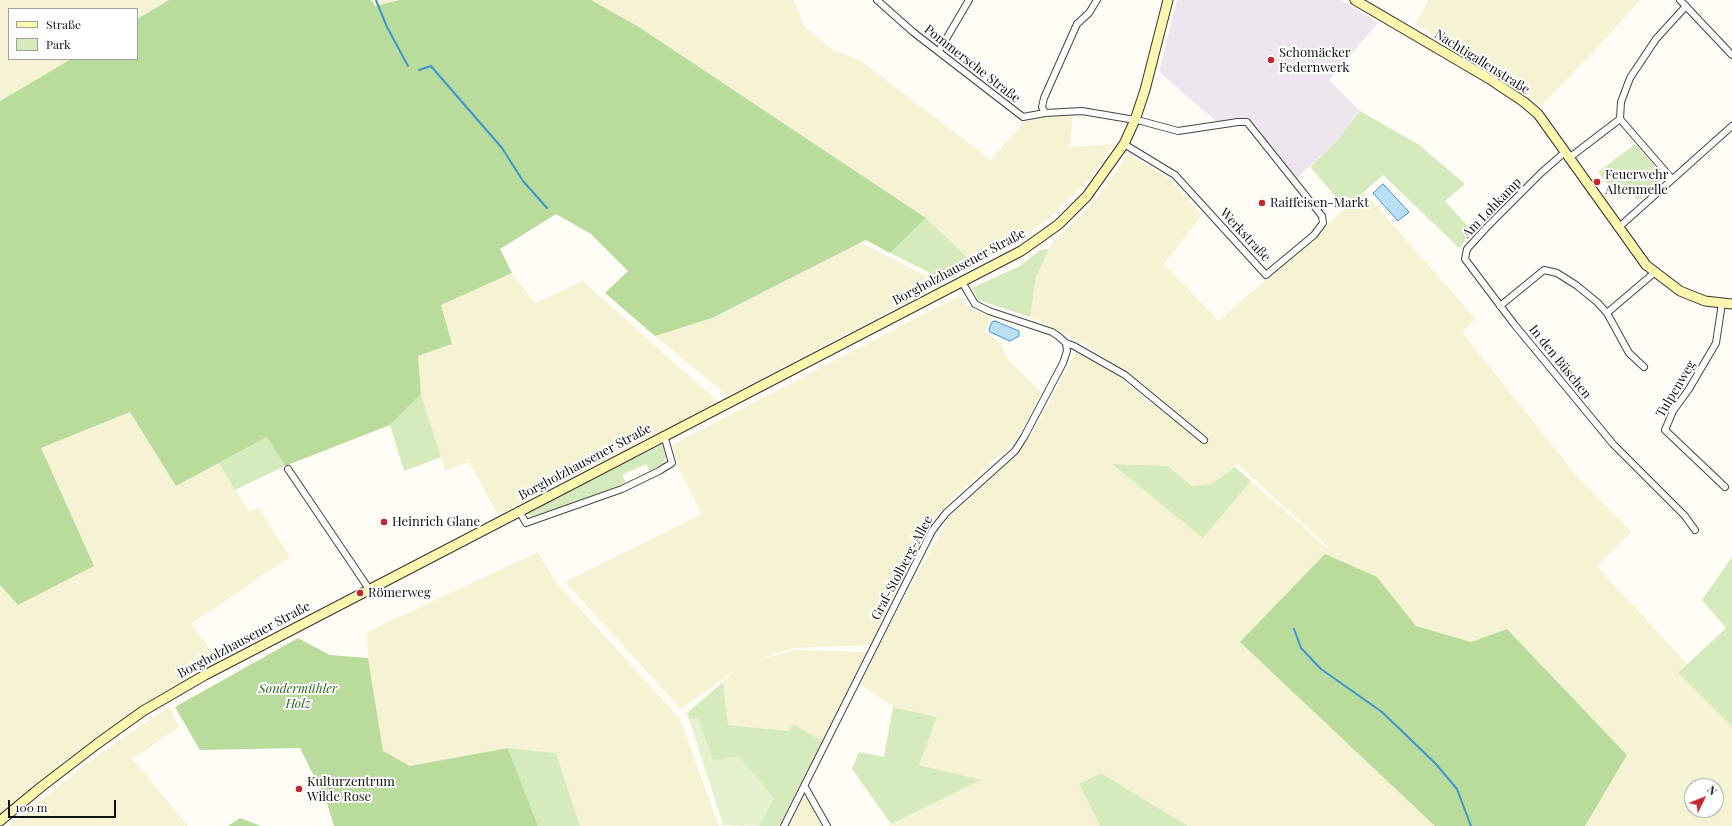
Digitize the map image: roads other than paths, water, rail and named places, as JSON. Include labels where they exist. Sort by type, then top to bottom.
[{"type":"main road","name":"Borgholzhausener Straße","points":[[0,821],[81,755],[143,711],[227,662],[962,282],[1020,251],[1059,224],[1087,196],[1124,144],[1135,120],[1145,90],[1168,0]]},
{"type":"main road","name":"Nachtigallenstraße","points":[[1354,0],[1513,93],[1538,114],[1618,228],[1654,273],[1680,291],[1705,301],[1732,304]]},
{"type":"street","name":"Pommersche Straße","points":[[877,0],[896,19],[1023,117],[1045,113],[1082,111],[1135,120],[1178,131],[1247,122]]},
{"type":"street","points":[[939,51],[970,0]]},
{"type":"street","points":[[1045,113],[1042,107],[1044,98],[1077,24],[1089,13],[1097,0]]},
{"type":"street","points":[[1680,0],[1732,55]]},
{"type":"street","points":[[1672,179],[1620,119],[1621,102],[1630,78],[1656,39],[1686,6]]},
{"type":"street","name":"Am Lohkamp","points":[[1500,306],[1465,259],[1467,249],[1523,190],[1567,155],[1620,119]]},
{"type":"street","name":"Werkstraße","points":[[1124,144],[1175,175],[1266,275],[1314,235],[1323,223],[1322,216],[1247,122]]},
{"type":"street","points":[[1618,228],[1732,126]]},
{"type":"street","points":[[1500,306],[1544,270],[1557,273],[1576,285],[1597,302],[1607,313],[1629,353],[1644,367]]},
{"type":"street","points":[[1607,313],[1654,273]]},
{"type":"street","points":[[962,282],[975,304],[989,311],[1052,332],[1066,343],[1125,375],[1204,440]]},
{"type":"street","name":"Tulpenweg","points":[[1722,303],[1716,343],[1689,389],[1673,411],[1665,430],[1725,487]]},
{"type":"street","name":"In den Büschen","points":[[1500,306],[1613,444],[1685,516],[1695,530]]},
{"type":"street","name":"Graf-Stolberg-Allee","points":[[784,826],[805,787],[932,531],[946,513],[1015,451],[1063,363],[1067,351],[1066,343]]},
{"type":"street","name":"Borgholzhausener Straße","points":[[519,511],[526,523],[622,489],[659,471],[672,463],[664,435]]},
{"type":"street","points":[[288,468],[369,589]]},
{"type":"street","points":[[805,787],[827,826]]},
{"type":"water","points":[[1383,184],[1409,212],[1398,221],[1373,193]]},
{"type":"water","points":[[995,321],[1019,331],[1019,336],[1010,341],[990,332],[989,329],[992,322]]},
{"type":"waterway","points":[[376,0],[387,27],[408,66]]},
{"type":"waterway","points":[[419,70],[431,66],[502,148],[523,181],[547,208]]},
{"type":"waterway","points":[[1294,629],[1301,648],[1321,669],[1382,712],[1436,764],[1457,789],[1471,826]]},
{"type":"place","name":"Schomäcker Federnwerk","points":[[1271,60]]},
{"type":"place","name":"Feuerwehr Altenmelle","points":[[1597,182]]},
{"type":"place","name":"Raiffeisen-Markt","points":[[1262,203]]},
{"type":"place","name":"Heinrich Glane","points":[[384,522]]},
{"type":"place","name":"Römerweg","points":[[360,593]]},
{"type":"place","name":"Kulturzentrum Wilde Rose","points":[[299,789]]},
{"type":"park label","name":"Sondermühler Holz","points":[[298,696]]}]
